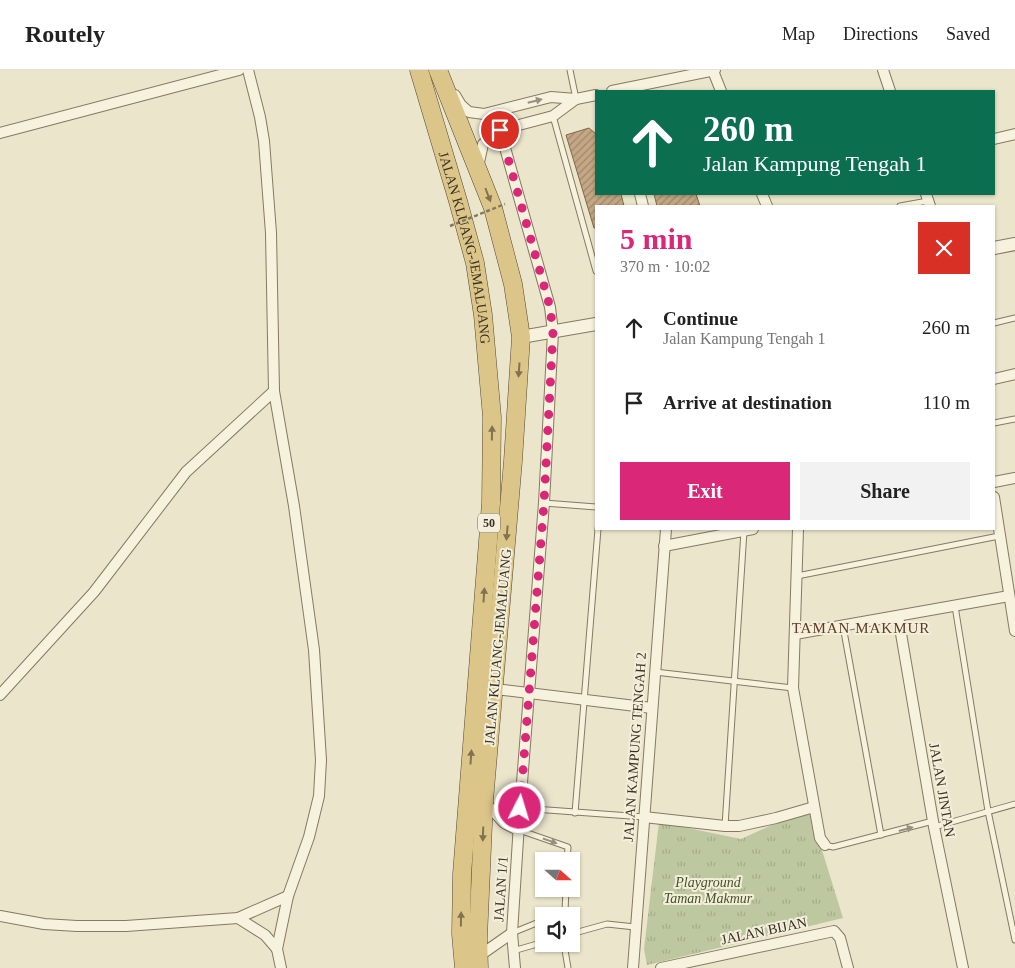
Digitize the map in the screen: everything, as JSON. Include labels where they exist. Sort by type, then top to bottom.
[{"type":"highway","name":"JALAN KLUANG-JEMALUANG","points":[[419,70],[475,263],[483,315],[492,417],[491,504],[462,874],[461,934],[464,968]]},
{"type":"highway","name":"JALAN KLUANG-JEMALUANG","points":[[439,70],[493,208],[513,284],[521,337],[513,461],[484,801],[479,962]]},
{"type":"street","points":[[0,133],[240,70]]},
{"type":"street","points":[[248,70],[260,116],[264,141],[271,233],[274,391],[294,506],[314,650],[321,760],[319,796],[309,837],[288,896],[277,949],[281,968]]},
{"type":"street","points":[[439,70],[461,105],[469,112],[484,114],[551,97],[576,99],[595,94]]},
{"type":"street","points":[[617,90],[714,70],[721,90]]},
{"type":"street","points":[[883,70],[890,90]]},
{"type":"street","points":[[477,168],[483,144],[500,130],[553,116],[576,99]]},
{"type":"street","name":"JALAN 1/1","points":[[500,130],[550,307],[553,332],[544,503],[518,830],[512,933],[512,951],[515,968]]},
{"type":"street","points":[[995,139],[1015,134]]},
{"type":"street","points":[[995,248],[1015,244]]},
{"type":"street","points":[[521,337],[595,324]]},
{"type":"street","points":[[995,379],[1015,374]]},
{"type":"street","points":[[0,695],[94,592],[186,472],[274,391]]},
{"type":"street","points":[[995,482],[1015,478]]},
{"type":"street","points":[[995,505],[1015,630]]},
{"type":"street","name":"JALAN KAMPUNG TENGAH 2","points":[[633,968],[666,530]]},
{"type":"street","points":[[664,546],[749,530]]},
{"type":"street","points":[[798,530],[794,688],[814,808],[820,838],[824,845]]},
{"type":"street","points":[[795,634],[1009,596]]},
{"type":"street","name":"JALAN JINTAN","points":[[898,616],[934,824],[963,968]]},
{"type":"street","points":[[494,689],[652,708]]},
{"type":"street","points":[[484,801],[504,823],[518,830]]},
{"type":"street","points":[[644,817],[739,826],[814,808]]},
{"type":"street","points":[[0,916],[44,924],[126,926],[238,918],[288,896]]},
{"type":"street","points":[[238,918],[265,935],[277,949]]},
{"type":"street","name":"JALAN BIJAN","points":[[661,968],[834,931],[840,938],[848,968]]},
{"type":"street","points":[[479,962],[512,933]]},
{"type":"lane","points":[[570,70],[576,99]]},
{"type":"lane","points":[[553,116],[595,267]]},
{"type":"lane","points":[[905,205],[928,200]]},
{"type":"lane","points":[[995,323],[1015,318]]},
{"type":"lane","points":[[995,423],[1015,419]]},
{"type":"lane","points":[[544,503],[595,507]]},
{"type":"lane","points":[[575,813],[598,530]]},
{"type":"lane","points":[[725,826],[735,682],[749,530]]},
{"type":"lane","points":[[797,576],[999,536]]},
{"type":"lane","points":[[955,606],[988,811],[1015,940]]},
{"type":"lane","points":[[843,626],[881,835]]},
{"type":"lane","points":[[655,672],[794,688]]},
{"type":"lane","points":[[824,845],[833,847],[1015,804]]},
{"type":"lane","points":[[520,808],[644,817]]},
{"type":"lane","points":[[518,830],[568,847],[568,852]]},
{"type":"lane","points":[[512,933],[535,924]]},
{"type":"lane","points":[[580,931],[606,924],[635,927]]},
{"type":"lane","points":[[512,951],[535,945]]},
{"type":"lane","points":[[565,952],[568,968]]},
{"type":"path","points":[[450,226],[505,204]]},
{"type":"green space","name":"Playground Taman Makmur","points":[[809,808],[843,918],[647,965],[644,949],[659,822],[741,839]]},
{"type":"building","points":[[589,128],[595,133],[595,195],[621,195],[624,205],[595,205],[595,228],[594,228],[566,135]]},
{"type":"building","points":[[654,195],[696,195],[700,205],[657,205]]},
{"type":"district","name":"TAMAN MAKMUR","points":[[861,628]]},
{"type":"route","points":[[500,130],[550,307],[553,332],[544,503],[520,808]]}]
